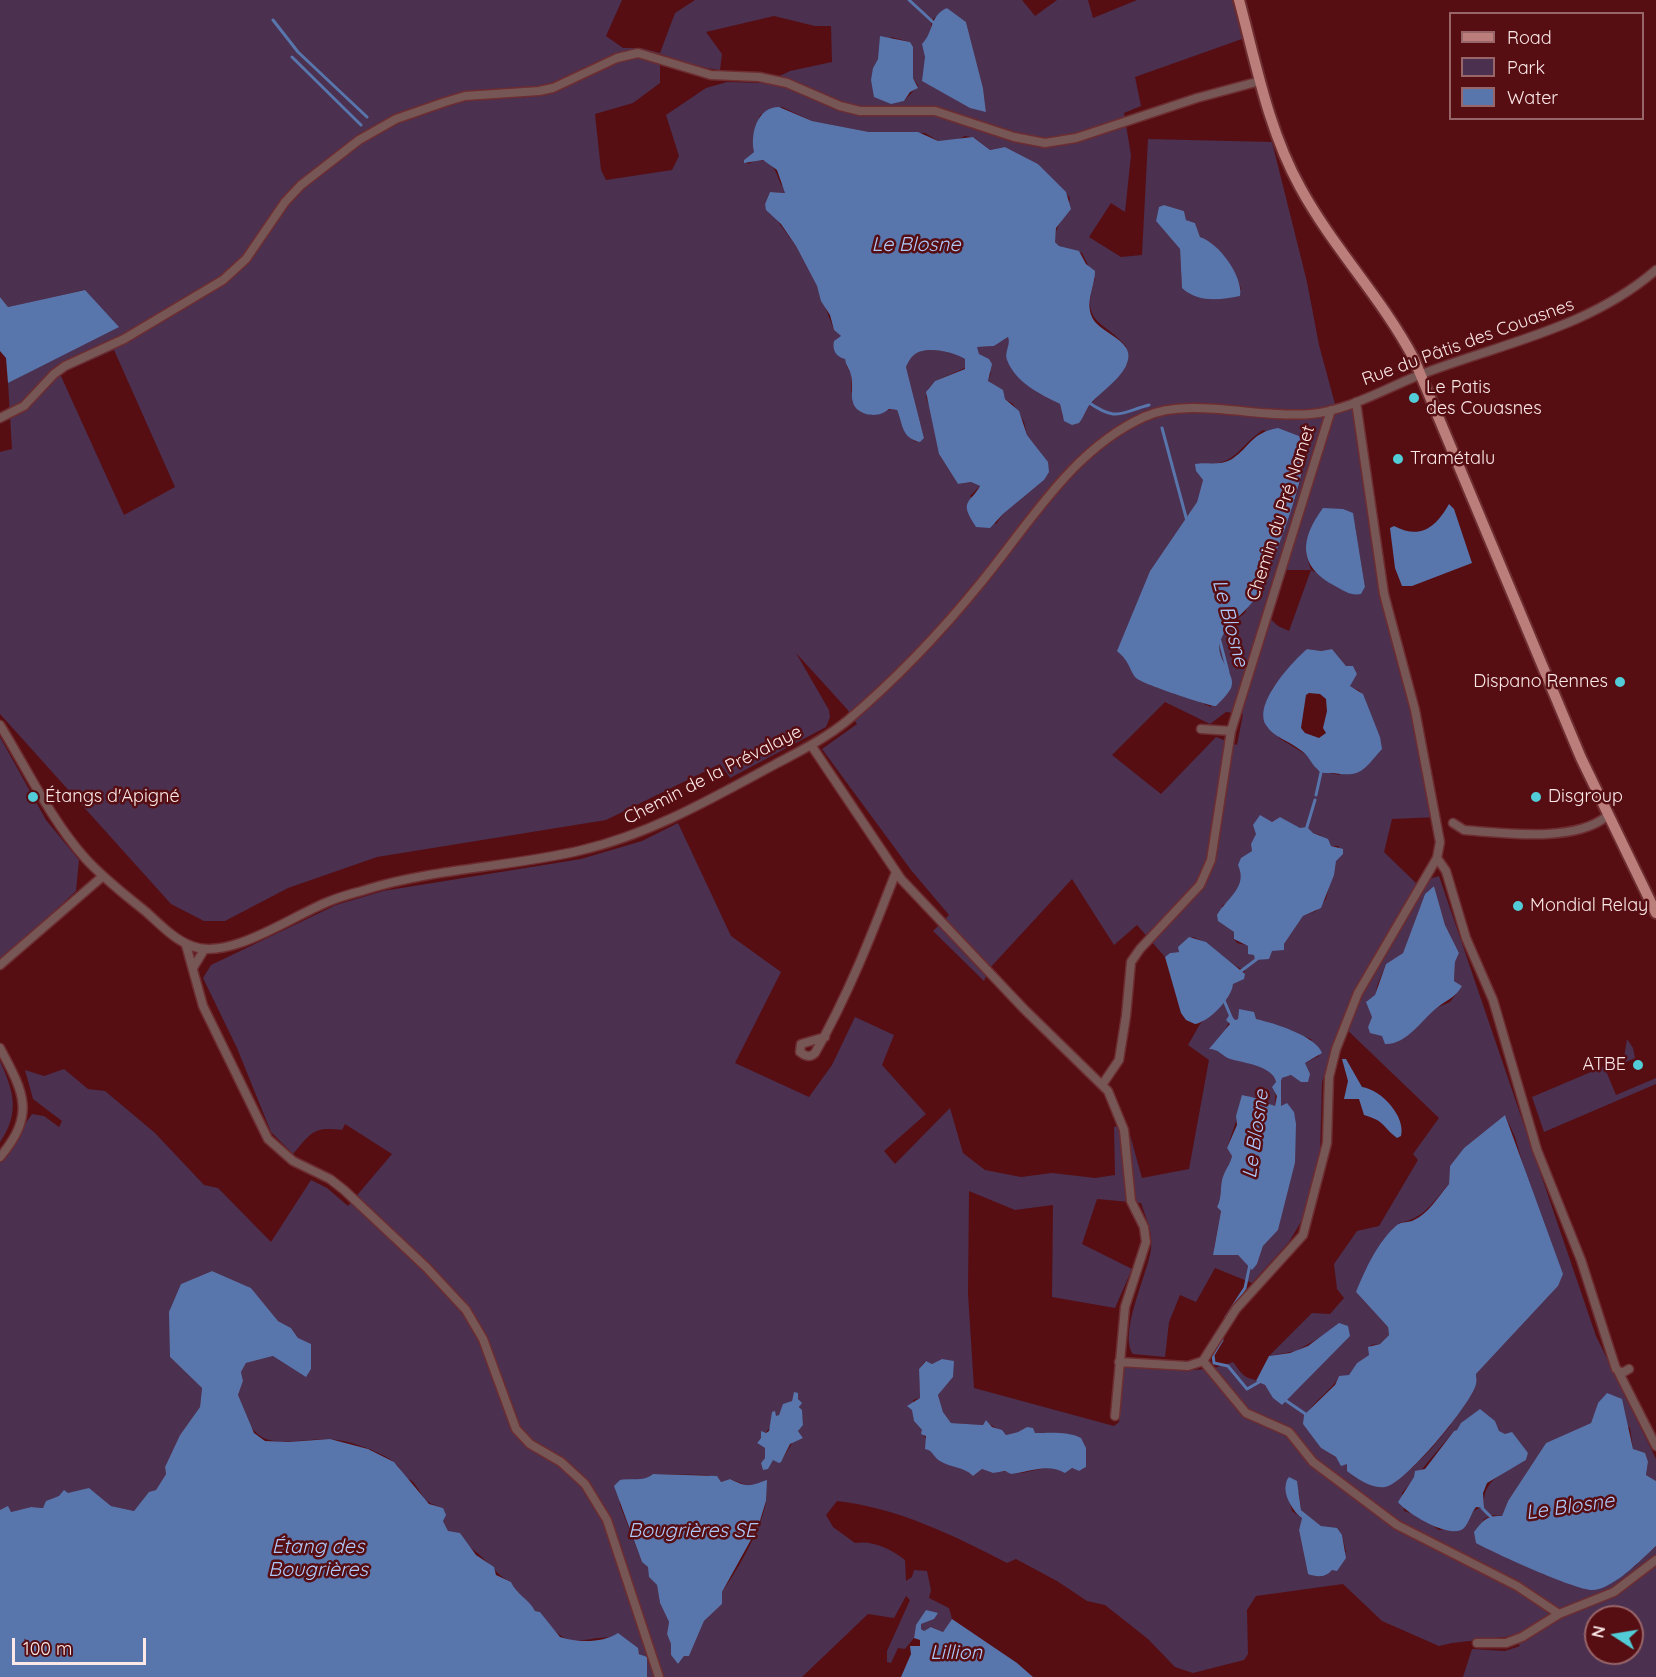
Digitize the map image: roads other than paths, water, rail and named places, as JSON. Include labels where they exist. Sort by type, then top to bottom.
[{"type":"main road","points":[[1239,0],[1278,139],[1301,189],[1328,231],[1398,328],[1421,375],[1607,816],[1653,899],[1656,913]]},
{"type":"street","points":[[0,418],[24,406],[54,374],[65,366],[124,339],[223,280],[250,254],[285,202],[301,185],[359,140],[396,119],[455,99],[488,94],[539,92],[553,88],[617,58],[638,53],[711,75],[759,77],[787,82],[840,106],[860,111],[935,111],[1025,140],[1045,143],[1076,138],[1186,101],[1260,81]]},
{"type":"street","name":"Rue du Pâtis des Couasnes","points":[[1317,413],[1356,402],[1421,375],[1517,343],[1584,317],[1629,291],[1656,270]]},
{"type":"street","points":[[1119,1362],[1188,1366],[1203,1361],[1236,1310],[1303,1235],[1327,1143],[1329,1077],[1336,1049],[1358,993],[1437,858],[1438,834],[1415,710],[1384,594],[1356,402]]},
{"type":"street","name":"Chemin de la Prévalaye","points":[[0,725],[64,831],[103,876],[186,945],[204,950],[218,949],[241,942],[333,900],[379,885],[581,851],[642,832],[811,745],[843,724],[929,642],[980,585],[1035,512],[1062,482],[1088,456],[1124,428],[1144,417],[1179,408],[1276,415],[1317,413]]},
{"type":"street","name":"Chemin du Pré Namet","points":[[1102,1085],[1117,1067],[1119,1060],[1131,962],[1140,949],[1192,895],[1207,873],[1215,845],[1231,731],[1331,410]]},
{"type":"street","points":[[1201,729],[1231,731]]},
{"type":"street","points":[[811,745],[896,872],[953,937],[1102,1085],[1112,1098],[1121,1118],[1127,1146],[1131,1201],[1144,1227],[1146,1242],[1125,1307],[1115,1416]]},
{"type":"street","points":[[1453,823],[1464,830],[1539,833],[1575,829],[1607,816]]},
{"type":"street","points":[[1437,858],[1446,871],[1463,930],[1493,1000],[1537,1150],[1581,1260],[1619,1373],[1656,1446]]},
{"type":"street","points":[[825,1037],[848,1002],[896,872]]},
{"type":"street","points":[[0,965],[103,876]]},
{"type":"street","points":[[186,945],[204,1006],[268,1139],[287,1157],[330,1179],[344,1190],[426,1267],[466,1310],[483,1339],[516,1429],[530,1444],[561,1462],[585,1484],[607,1520],[659,1677]]},
{"type":"street","points":[[193,968],[204,950]]},
{"type":"street","points":[[0,1048],[20,1086],[23,1099],[17,1132],[0,1157]]},
{"type":"street","points":[[1203,1361],[1246,1413],[1288,1432],[1313,1462],[1397,1525],[1440,1549],[1517,1586],[1559,1614]]},
{"type":"street","points":[[1619,1373],[1629,1369]]},
{"type":"street","points":[[1478,1643],[1514,1641],[1559,1614],[1614,1592],[1656,1560]]},
{"type":"water","points":[[947,8],[966,22],[983,88],[986,112],[970,108],[922,81],[925,57],[922,44],[937,15]]},
{"type":"water","points":[[880,36],[910,42],[913,47],[913,78],[918,88],[910,92],[904,101],[891,104],[874,97],[871,80],[873,68],[878,59]]},
{"type":"water","name":"Le Blosne","points":[[779,107],[812,121],[869,132],[918,132],[938,141],[973,137],[990,150],[1005,147],[1038,164],[1066,192],[1071,209],[1056,228],[1055,242],[1059,246],[1079,251],[1086,264],[1095,271],[1090,300],[1092,317],[1096,323],[1123,344],[1129,357],[1119,376],[1091,403],[1079,423],[1072,425],[1064,421],[1060,404],[1029,387],[1016,375],[1006,357],[1008,337],[994,346],[977,347],[979,354],[989,359],[992,364],[988,381],[1003,390],[1005,399],[1019,411],[1027,435],[1048,462],[1049,472],[1044,480],[1003,514],[990,528],[976,527],[968,512],[967,503],[980,486],[971,482],[958,484],[939,454],[926,392],[935,381],[965,369],[965,359],[947,352],[925,350],[914,355],[908,362],[906,367],[924,438],[920,442],[906,434],[897,410],[889,409],[881,414],[873,415],[859,411],[855,407],[850,372],[845,359],[835,353],[834,341],[841,336],[834,330],[817,286],[796,246],[781,224],[766,210],[765,204],[770,192],[785,193],[777,170],[763,160],[744,163],[744,160],[754,152],[754,130],[760,116],[771,108]]},
{"type":"water","points":[[1164,205],[1184,211],[1186,220],[1195,223],[1200,237],[1222,253],[1238,279],[1240,296],[1202,298],[1182,288],[1180,249],[1156,221],[1159,207]]},
{"type":"water","points":[[85,290],[119,327],[8,383],[6,358],[0,351],[0,297],[8,307]]},
{"type":"water","points":[[1278,428],[1304,438],[1305,451],[1302,470],[1280,541],[1257,595],[1222,637],[1220,652],[1231,677],[1231,688],[1216,706],[1140,681],[1117,651],[1150,571],[1197,502],[1203,480],[1196,471],[1195,464],[1228,461],[1262,433]]},
{"type":"water","points":[[1449,504],[1454,509],[1472,563],[1412,586],[1402,586],[1395,568],[1390,528],[1394,526],[1412,532],[1427,529],[1439,519]]},
{"type":"water","points":[[1323,508],[1343,509],[1353,513],[1365,587],[1361,594],[1348,593],[1335,586],[1314,570],[1308,561],[1306,551],[1310,530]]},
{"type":"water","points":[[1307,649],[1321,651],[1332,649],[1346,666],[1353,666],[1357,674],[1350,686],[1363,694],[1380,737],[1382,749],[1357,773],[1320,772],[1303,752],[1277,736],[1266,725],[1263,716],[1269,695]],"holes":[[[1320,694],[1326,699],[1327,711],[1323,728],[1326,733],[1319,738],[1305,733],[1301,728],[1306,695]]]},
{"type":"water","points":[[1260,815],[1272,822],[1280,817],[1300,828],[1307,827],[1313,833],[1328,839],[1331,846],[1343,849],[1343,854],[1336,861],[1334,875],[1321,908],[1303,916],[1284,944],[1284,950],[1272,951],[1269,959],[1255,960],[1254,955],[1248,954],[1248,946],[1234,939],[1234,932],[1218,921],[1217,915],[1238,886],[1240,873],[1238,865],[1241,858],[1252,851],[1251,844],[1256,834],[1253,825]]},
{"type":"water","points":[[1434,886],[1445,925],[1459,953],[1455,962],[1454,981],[1462,986],[1454,996],[1432,1012],[1407,1036],[1385,1044],[1382,1036],[1370,1033],[1368,1027],[1372,1017],[1366,1002],[1375,995],[1386,964],[1403,953],[1425,894]]},
{"type":"water","points":[[1189,937],[1206,942],[1245,974],[1244,979],[1233,984],[1229,996],[1219,1008],[1207,1019],[1195,1024],[1186,1020],[1181,1013],[1165,957],[1170,953],[1179,952],[1178,947]]},
{"type":"water","points":[[1239,1009],[1254,1012],[1256,1019],[1303,1036],[1312,1041],[1322,1053],[1305,1063],[1310,1074],[1308,1082],[1301,1082],[1291,1075],[1282,1078],[1281,1081],[1281,1106],[1287,1103],[1294,1112],[1295,1163],[1278,1230],[1263,1246],[1257,1264],[1252,1270],[1238,1255],[1213,1255],[1221,1211],[1217,1207],[1224,1174],[1232,1156],[1227,1148],[1237,1125],[1236,1116],[1242,1095],[1256,1098],[1263,1096],[1266,1103],[1275,1106],[1277,1096],[1272,1087],[1276,1082],[1270,1072],[1230,1059],[1209,1049],[1230,1024],[1226,1020],[1230,1014],[1235,1020],[1238,1019]]},
{"type":"water","points":[[1342,1059],[1346,1059],[1362,1087],[1377,1093],[1391,1105],[1400,1121],[1401,1136],[1397,1138],[1380,1122],[1364,1115],[1359,1099],[1344,1099],[1348,1081]]},
{"type":"water","points":[[1505,1115],[1563,1274],[1558,1286],[1476,1374],[1476,1384],[1463,1408],[1421,1459],[1394,1483],[1385,1487],[1370,1485],[1347,1471],[1347,1464],[1341,1466],[1336,1457],[1321,1448],[1303,1424],[1304,1415],[1335,1385],[1339,1376],[1349,1375],[1357,1363],[1369,1355],[1368,1347],[1380,1344],[1389,1335],[1388,1327],[1356,1292],[1378,1247],[1397,1225],[1414,1220],[1429,1209],[1449,1184],[1450,1166],[1464,1148]]},
{"type":"water","name":"Étang des Bougrières","points":[[212,1271],[251,1288],[278,1321],[291,1328],[298,1338],[311,1344],[311,1369],[306,1377],[273,1356],[246,1363],[241,1372],[243,1381],[238,1395],[254,1433],[265,1441],[330,1439],[368,1449],[394,1462],[429,1504],[443,1508],[446,1515],[443,1521],[448,1531],[460,1533],[476,1555],[494,1567],[496,1575],[511,1582],[560,1637],[590,1641],[605,1639],[618,1633],[638,1648],[639,1654],[647,1657],[647,1677],[0,1677],[0,1510],[8,1506],[11,1512],[31,1507],[43,1508],[46,1501],[59,1496],[64,1490],[68,1493],[89,1488],[111,1506],[134,1511],[149,1492],[156,1490],[166,1474],[165,1467],[180,1435],[200,1407],[202,1388],[170,1357],[169,1312],[181,1284]]},
{"type":"water","points":[[1339,1323],[1348,1326],[1350,1336],[1282,1405],[1273,1398],[1265,1385],[1256,1381],[1269,1356],[1290,1353],[1308,1346]]},
{"type":"water","points":[[942,1359],[954,1361],[953,1377],[938,1395],[943,1412],[951,1423],[983,1425],[986,1420],[992,1427],[1002,1430],[1006,1435],[1027,1427],[1033,1428],[1035,1433],[1070,1434],[1081,1438],[1086,1448],[1086,1467],[1079,1471],[1072,1468],[1065,1473],[1052,1469],[1039,1469],[1011,1474],[1005,1471],[993,1473],[982,1469],[973,1476],[965,1470],[938,1459],[925,1449],[926,1436],[921,1434],[922,1430],[914,1421],[912,1410],[907,1406],[920,1398],[919,1369],[926,1361],[932,1364]]},
{"type":"water","points":[[794,1392],[798,1393],[798,1399],[802,1403],[799,1407],[802,1410],[803,1425],[798,1431],[803,1438],[790,1444],[781,1462],[773,1460],[768,1469],[763,1470],[761,1463],[765,1458],[765,1448],[757,1443],[761,1438],[761,1431],[766,1433],[769,1431],[772,1412],[775,1411],[776,1416],[779,1415],[783,1404],[792,1401]]},
{"type":"water","points":[[1607,1393],[1622,1399],[1633,1449],[1645,1453],[1648,1462],[1646,1475],[1656,1481],[1656,1546],[1617,1580],[1600,1589],[1592,1590],[1553,1578],[1476,1543],[1474,1532],[1486,1519],[1502,1516],[1508,1501],[1546,1443],[1591,1423],[1598,1403]]},
{"type":"water","points":[[1480,1409],[1495,1421],[1499,1431],[1505,1434],[1512,1432],[1528,1453],[1526,1460],[1487,1483],[1483,1493],[1484,1508],[1476,1507],[1464,1528],[1449,1531],[1429,1524],[1398,1502],[1414,1477],[1415,1471],[1425,1469],[1461,1423]]},
{"type":"water","name":"Bougrières SE","points":[[653,1474],[717,1476],[721,1482],[730,1479],[749,1485],[767,1480],[766,1501],[758,1527],[722,1592],[722,1604],[704,1621],[689,1656],[684,1656],[678,1664],[671,1655],[671,1644],[667,1634],[669,1622],[660,1603],[657,1585],[649,1577],[648,1567],[642,1562],[614,1486],[620,1480],[642,1479]]},
{"type":"water","points":[[1289,1477],[1297,1481],[1301,1510],[1321,1526],[1337,1528],[1342,1535],[1346,1558],[1337,1571],[1332,1570],[1321,1576],[1308,1574],[1299,1530],[1302,1518],[1294,1510],[1286,1493],[1285,1487]]},
{"type":"water","name":"Lillion","points":[[926,1610],[938,1613],[934,1619],[921,1624],[921,1629],[924,1631],[931,1627],[943,1632],[952,1619],[1017,1663],[1033,1677],[901,1677],[911,1654],[910,1646],[920,1646],[920,1640],[914,1638],[916,1625]]},
{"type":"waterway","name":"Le Blosne","points":[[909,0],[934,23]]},
{"type":"waterway","points":[[273,20],[298,52],[367,117]]},
{"type":"waterway","points":[[292,57],[361,125]]},
{"type":"waterway","name":"Le Blosne","points":[[1088,402],[1112,414],[1124,413],[1149,405]]},
{"type":"waterway","name":"Le Blosne","points":[[1162,428],[1187,521]]},
{"type":"waterway","name":"Le Blosne","points":[[1220,641],[1228,672]]},
{"type":"waterway","name":"Le Blosne","points":[[1316,795],[1322,768]]},
{"type":"waterway","name":"Le Blosne","points":[[1306,830],[1315,800]]},
{"type":"waterway","name":"Le Blosne","points":[[1241,971],[1257,959]]},
{"type":"waterway","name":"Le Blosne","points":[[1223,998],[1231,1017]]},
{"type":"waterway","name":"Le Blosne","points":[[1226,1317],[1245,1288],[1250,1264]]},
{"type":"waterway","name":"Le Blosne","points":[[1222,1340],[1213,1355],[1214,1363],[1228,1366],[1247,1389],[1261,1381]]},
{"type":"waterway","name":"Le Blosne","points":[[1285,1400],[1307,1415]]},
{"type":"waterway","name":"Le Blosne","points":[[1482,1508],[1492,1518]]},
{"type":"place","name":"Le Patis des Couasnes","points":[[1414,398]]},
{"type":"place","name":"Tramétalu","points":[[1398,459]]},
{"type":"place","name":"Dispano Rennes","points":[[1620,682]]},
{"type":"place","name":"Étangs d'Apigné","points":[[33,797]]},
{"type":"place","name":"Disgroup","points":[[1536,797]]},
{"type":"place","name":"Mondial Relay","points":[[1518,906]]},
{"type":"place","name":"ATBE","points":[[1638,1065]]}]
